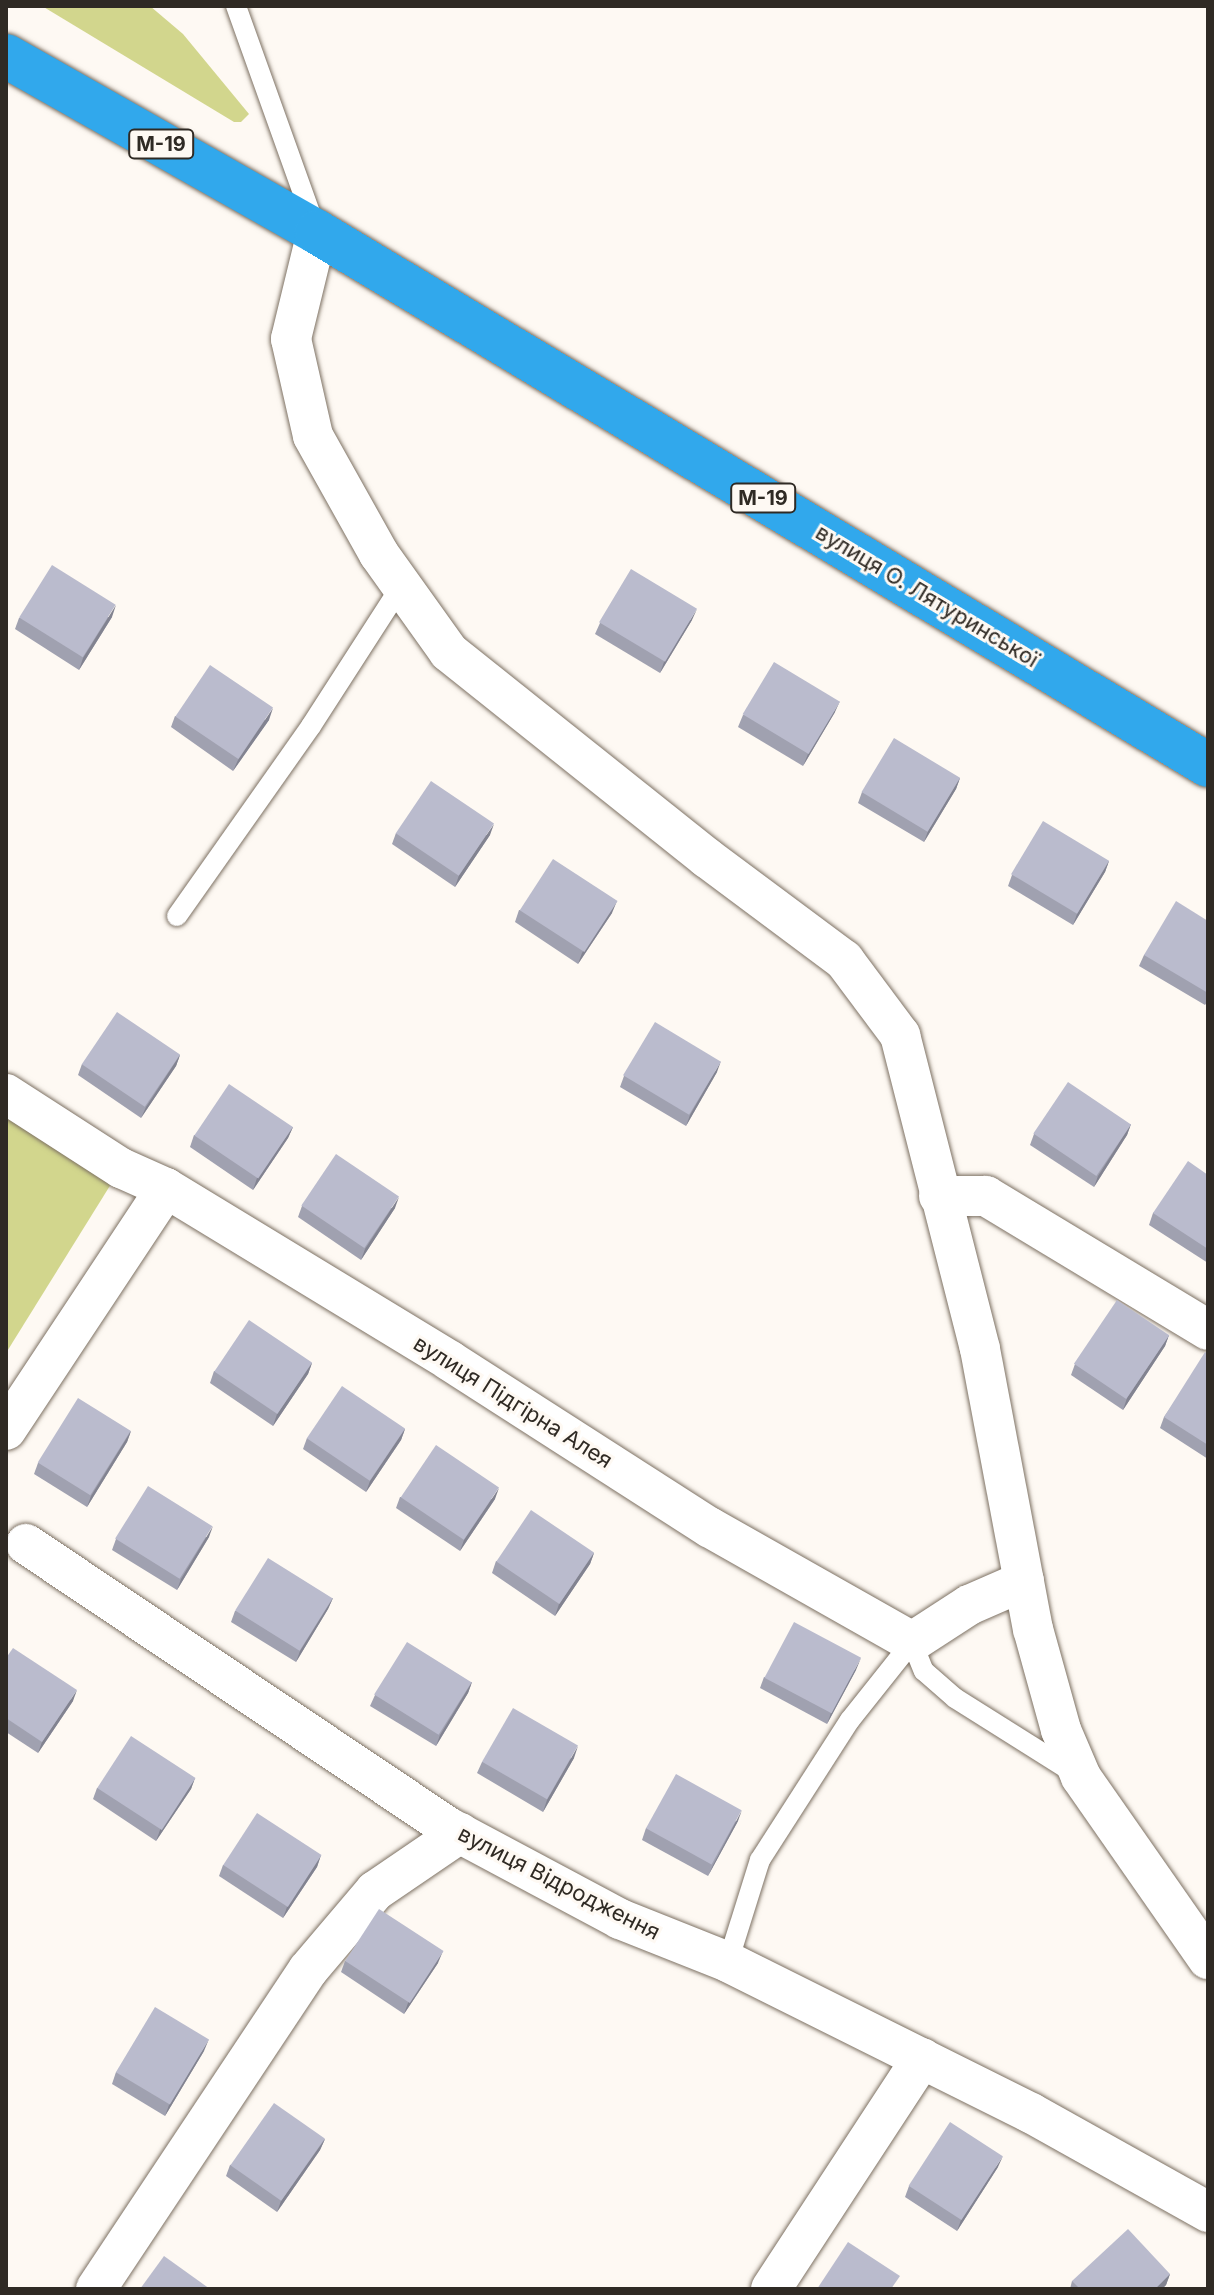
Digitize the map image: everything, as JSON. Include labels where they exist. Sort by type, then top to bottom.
[{"type":"highway","name":"М-19","points":[[6,56],[317,232]]},
{"type":"highway","name":"вулиця О. Лятуринської","points":[[317,232],[1208,765]]},
{"type":"street","points":[[317,232],[291,339],[313,436],[379,554],[449,652],[707,858],[844,960],[900,1035],[980,1349],[1033,1629],[1057,1715],[1081,1777],[1208,1959]]},
{"type":"street","name":"вулиця Підгірна Алея","points":[[6,1094],[121,1168],[166,1188],[450,1361],[709,1527],[912,1642]]},
{"type":"street","points":[[6,1430],[166,1188]]},
{"type":"street","points":[[939,1196],[986,1196],[1208,1330]]},
{"type":"street","name":"вулиця Відродження","points":[[16,1542],[460,1833],[620,1919],[728,1962],[1031,2113],[1208,2212]]},
{"type":"street","points":[[912,1642],[969,1605],[1024,1581]]},
{"type":"street","points":[[96,2289],[308,1970],[375,1891],[460,1833]]},
{"type":"street","points":[[771,2289],[922,2058]]},
{"type":"lane","points":[[236,6],[317,232]]},
{"type":"lane","points":[[177,916],[311,726],[402,585]]},
{"type":"lane","points":[[728,1962],[760,1860],[850,1720],[912,1642],[924,1671],[955,1698],[1081,1777]]},
{"type":"green space","points":[[42,6],[150,6],[183,34],[249,114],[241,122],[234,122]]},
{"type":"green space","points":[[6,1096],[121,1168],[6,1353]]},
{"type":"building","points":[[52,565],[116,605],[83,657],[19,618]]},
{"type":"building","points":[[631,569],[697,609],[665,662],[599,622]]},
{"type":"building","points":[[774,662],[840,702],[809,754],[743,714]]},
{"type":"building","points":[[210,665],[273,707],[238,759],[175,716]]},
{"type":"building","points":[[894,738],[960,778],[928,832],[862,792]]},
{"type":"building","points":[[431,781],[494,823],[459,876],[396,833]]},
{"type":"building","points":[[1043,821],[1109,861],[1077,914],[1011,874]]},
{"type":"building","points":[[553,859],[618,901],[584,952],[520,910]]},
{"type":"building","points":[[1176,901],[1208,921],[1208,993],[1144,955]]},
{"type":"building","points":[[117,1012],[180,1054],[145,1107],[82,1064]]},
{"type":"building","points":[[655,1022],[721,1062],[689,1115],[623,1075]]},
{"type":"building","points":[[1068,1082],[1131,1124],[1096,1176],[1033,1133]]},
{"type":"building","points":[[229,1084],[293,1127],[258,1178],[194,1135]]},
{"type":"building","points":[[336,1154],[399,1196],[364,1248],[301,1205]]},
{"type":"building","points":[[1188,1161],[1208,1175],[1208,1249],[1153,1213]]},
{"type":"building","points":[[1117,1300],[1169,1335],[1126,1399],[1074,1364]]},
{"type":"building","points":[[249,1320],[312,1362],[277,1414],[214,1371]]},
{"type":"building","points":[[1205,1352],[1208,1354],[1208,1445],[1164,1417]]},
{"type":"building","points":[[342,1386],[405,1428],[370,1481],[307,1438]]},
{"type":"building","points":[[78,1398],[131,1431],[90,1495],[38,1462]]},
{"type":"building","points":[[436,1445],[499,1487],[464,1540],[401,1497]]},
{"type":"building","points":[[148,1486],[212,1526],[180,1579],[115,1539]]},
{"type":"building","points":[[531,1510],[594,1552],[559,1604],[496,1561]]},
{"type":"building","points":[[268,1558],[332,1598],[300,1651],[235,1611]]},
{"type":"building","points":[[794,1622],[861,1658],[832,1713],[764,1678]]},
{"type":"building","points":[[407,1642],[471,1682],[439,1735],[374,1695]]},
{"type":"building","points":[[13,1648],[77,1690],[42,1742],[6,1718],[6,1658]]},
{"type":"building","points":[[513,1708],[578,1746],[547,1799],[482,1762]]},
{"type":"building","points":[[131,1736],[196,1778],[162,1830],[97,1788]]},
{"type":"building","points":[[676,1774],[742,1810],[712,1865],[646,1828]]},
{"type":"building","points":[[257,1813],[322,1855],[288,1907],[223,1865]]},
{"type":"building","points":[[379,1909],[444,1951],[410,2003],[345,1961]]},
{"type":"building","points":[[155,2007],[209,2039],[170,2105],[116,2072]]},
{"type":"building","points":[[274,2103],[325,2139],[281,2201],[230,2165]]},
{"type":"building","points":[[950,2122],[1003,2156],[961,2220],[909,2186]]},
{"type":"building","points":[[1128,2229],[1170,2274],[1155,2289],[1080,2289],[1072,2281]]},
{"type":"building","points":[[848,2242],[900,2276],[891,2289],[817,2289]]},
{"type":"building","points":[[164,2256],[210,2289],[140,2289]]}]
